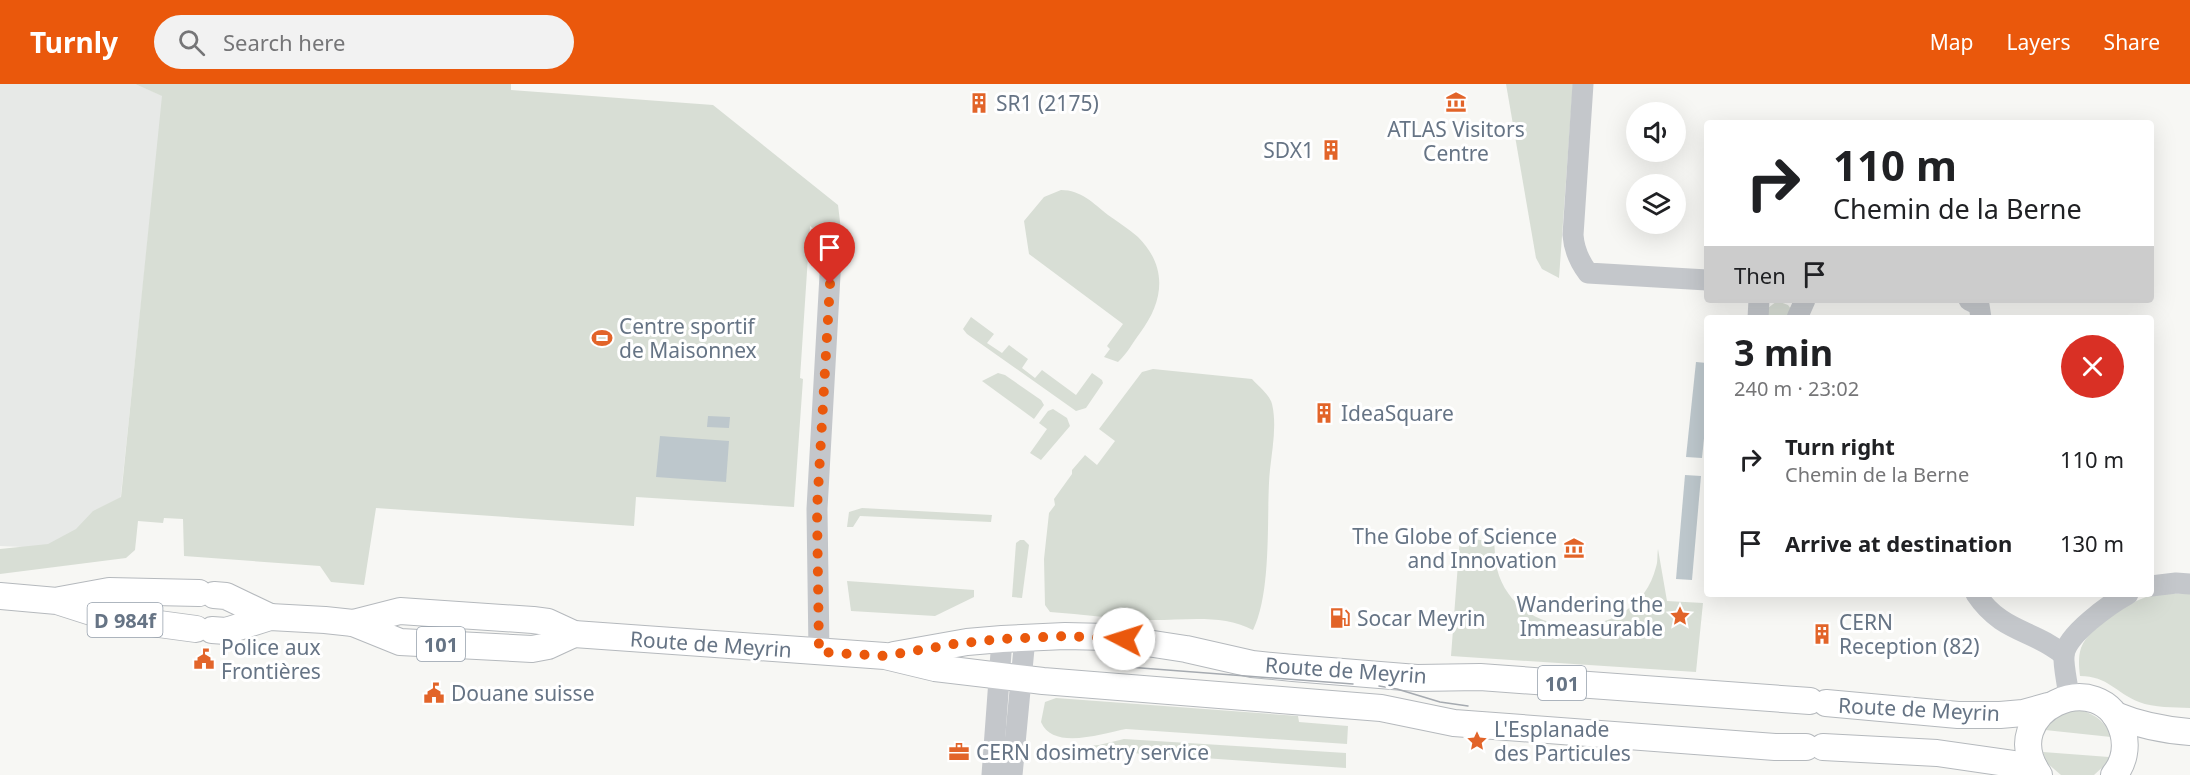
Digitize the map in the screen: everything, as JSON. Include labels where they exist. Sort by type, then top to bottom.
[{"type":"main road","name":"Route de Meyrin","points":[[57,601],[109,591],[207,594],[226,596],[270,617]]},
{"type":"main road","name":"Route de Meyrin","points":[[0,596],[57,601],[107,617],[226,631],[270,617],[353,623],[400,611],[533,620],[548,622],[574,634],[885,656],[935,668],[1010,677],[1381,708],[1454,723],[1510,729],[1937,753],[2036,771]]},
{"type":"main road","name":"Route de Meyrin","points":[[885,656],[941,646],[1013,638],[1108,637],[1186,649],[1252,664],[1417,678],[1480,677],[1818,702],[1959,715],[2000,716],[2023,713],[2059,702],[2090,698],[2115,715],[2131,722],[2165,730],[2190,732]]},
{"type":"main road","name":"Route de Meyrin","points":[[2036,771],[2030,757],[2029,738],[2036,720],[2059,702]]},
{"type":"main road","points":[[2114,775],[2121,763],[2125,745],[2120,724],[2115,715]]},
{"type":"street","points":[[1583,84],[1573,235],[1576,251],[1584,268],[1588,273],[1704,280]]},
{"type":"street","points":[[819,652],[817,509],[832,239]]},
{"type":"street","points":[[2154,586],[2190,584]]},
{"type":"street","points":[[1979,597],[1995,616],[2009,626],[2054,646],[2064,655]]},
{"type":"street","points":[[2059,702],[2064,655],[2069,644],[2109,606],[2123,597]]},
{"type":"street","points":[[1012,775],[1010,677],[1013,638]]},
{"type":"street","points":[[992,775],[1010,677]]},
{"type":"shaded area","points":[[0,84],[135,84],[163,96],[115,551],[0,546]]},
{"type":"shaded area","points":[[135,84],[511,84],[511,90],[713,105],[838,205],[842,238],[827,239],[810,226],[794,507],[636,497],[634,526],[376,508],[364,585],[331,582],[320,566],[184,556],[183,519],[164,518],[163,523],[138,521],[135,550],[126,558],[0,574],[0,549],[48,544],[76,529],[93,511],[121,497],[162,96]]},
{"type":"shaded area","points":[[1506,84],[1573,84],[1559,278],[1542,269],[1536,258]]},
{"type":"shaded area","points":[[1061,190],[1075,192],[1086,198],[1131,231],[1148,248],[1158,272],[1158,296],[1154,309],[1140,333],[1118,362],[1104,357],[1110,349],[1107,346],[1123,324],[1029,254],[1024,221],[1044,197]]},
{"type":"shaded area","points":[[1774,303],[1782,303],[1791,309],[1790,315],[1768,315],[1768,308]]},
{"type":"shaded area","points":[[971,317],[994,334],[987,343],[1002,353],[1009,345],[1028,359],[1022,368],[1035,378],[1042,370],[1076,395],[1092,373],[1103,383],[1086,408],[1076,411],[967,334],[963,329]]},
{"type":"shaded area","points":[[1696,362],[1704,363],[1702,458],[1686,457]]},
{"type":"shaded area","points":[[1153,369],[1252,379],[1271,401],[1274,433],[1269,483],[1265,578],[1263,598],[1253,630],[1228,621],[1135,619],[1050,612],[1045,605],[1044,559],[1049,513],[1055,505],[1054,499],[1072,474],[1072,470],[1085,455],[1097,465],[1115,441],[1099,429],[1142,372]]},
{"type":"shaded area","points":[[998,373],[1005,375],[1041,400],[1044,405],[1034,419],[982,381]]},
{"type":"shaded area","points":[[1053,409],[1067,418],[1070,426],[1041,460],[1030,453],[1047,429],[1039,423],[1048,411]]},
{"type":"shaded area","points":[[708,416],[730,417],[729,428],[707,427]]},
{"type":"shaded area","points":[[660,436],[729,441],[726,482],[656,477]]},
{"type":"shaded area","points":[[1685,475],[1701,476],[1692,580],[1676,579]]},
{"type":"shaded area","points":[[862,508],[992,515],[991,522],[860,516],[853,527],[847,527],[849,512]]},
{"type":"shaded area","points":[[1460,537],[1494,542],[1497,569],[1509,594],[1528,612],[1551,623],[1577,626],[1603,622],[1626,611],[1645,592],[1657,565],[1658,549],[1667,601],[1703,603],[1696,672],[1451,656]]},
{"type":"shaded area","points":[[1024,540],[1029,545],[1022,598],[1012,597],[1016,543]]},
{"type":"shaded area","points":[[847,581],[974,590],[974,597],[935,616],[851,611]]},
{"type":"shaded area","points":[[2154,594],[2190,594],[2190,708],[2145,704],[2105,682],[2080,676],[2081,648],[2094,630],[2114,613],[2138,600],[2154,597]]},
{"type":"shaded area","points":[[1056,698],[1298,716],[1299,722],[1348,726],[1347,744],[1126,729],[1079,738],[1067,738],[1047,731],[1041,722],[1045,702]]},
{"type":"shaded area","points":[[2081,710],[2100,720],[2111,737],[2045,730],[2060,715]]},
{"type":"shaded area","points":[[1124,739],[1346,753],[1346,768],[1074,749]]},
{"type":"shaded area","points":[[2043,752],[2109,757],[2107,763],[2094,775],[2061,775],[2047,763]]},
{"type":"tram line","points":[[1128,667],[1353,684]]},
{"type":"tram line","points":[[1379,686],[1440,702],[1468,706]]},
{"type":"place","name":"ATLAS Visitors Centre","points":[[1456,102]]},
{"type":"place","name":"SR1 (2175)","points":[[979,103]]},
{"type":"place","name":"SDX1","points":[[1331,150]]},
{"type":"place","name":"Centre sportif de Maisonnex","points":[[602,338]]},
{"type":"place","name":"IdeaSquare","points":[[1324,413]]},
{"type":"place","name":"The Globe of Science and Innovation","points":[[1574,548]]},
{"type":"place","name":"Wandering the Immeasurable","points":[[1680,616]]},
{"type":"place","name":"Socar Meyrin","points":[[1340,618]]},
{"type":"place","name":"CERN Reception (82)","points":[[1822,634]]},
{"type":"place","name":"Police aux Frontières","points":[[204,659]]},
{"type":"place","name":"Douane suisse","points":[[434,693]]},
{"type":"place","name":"L'Esplanade des Particules","points":[[1477,741]]},
{"type":"place","name":"CERN dosimetry service","points":[[959,752]]},
{"type":"route","points":[[830,284],[817,509],[819,652],[885,656],[967,642],[1002,639],[1067,636],[1124,639]]}]
